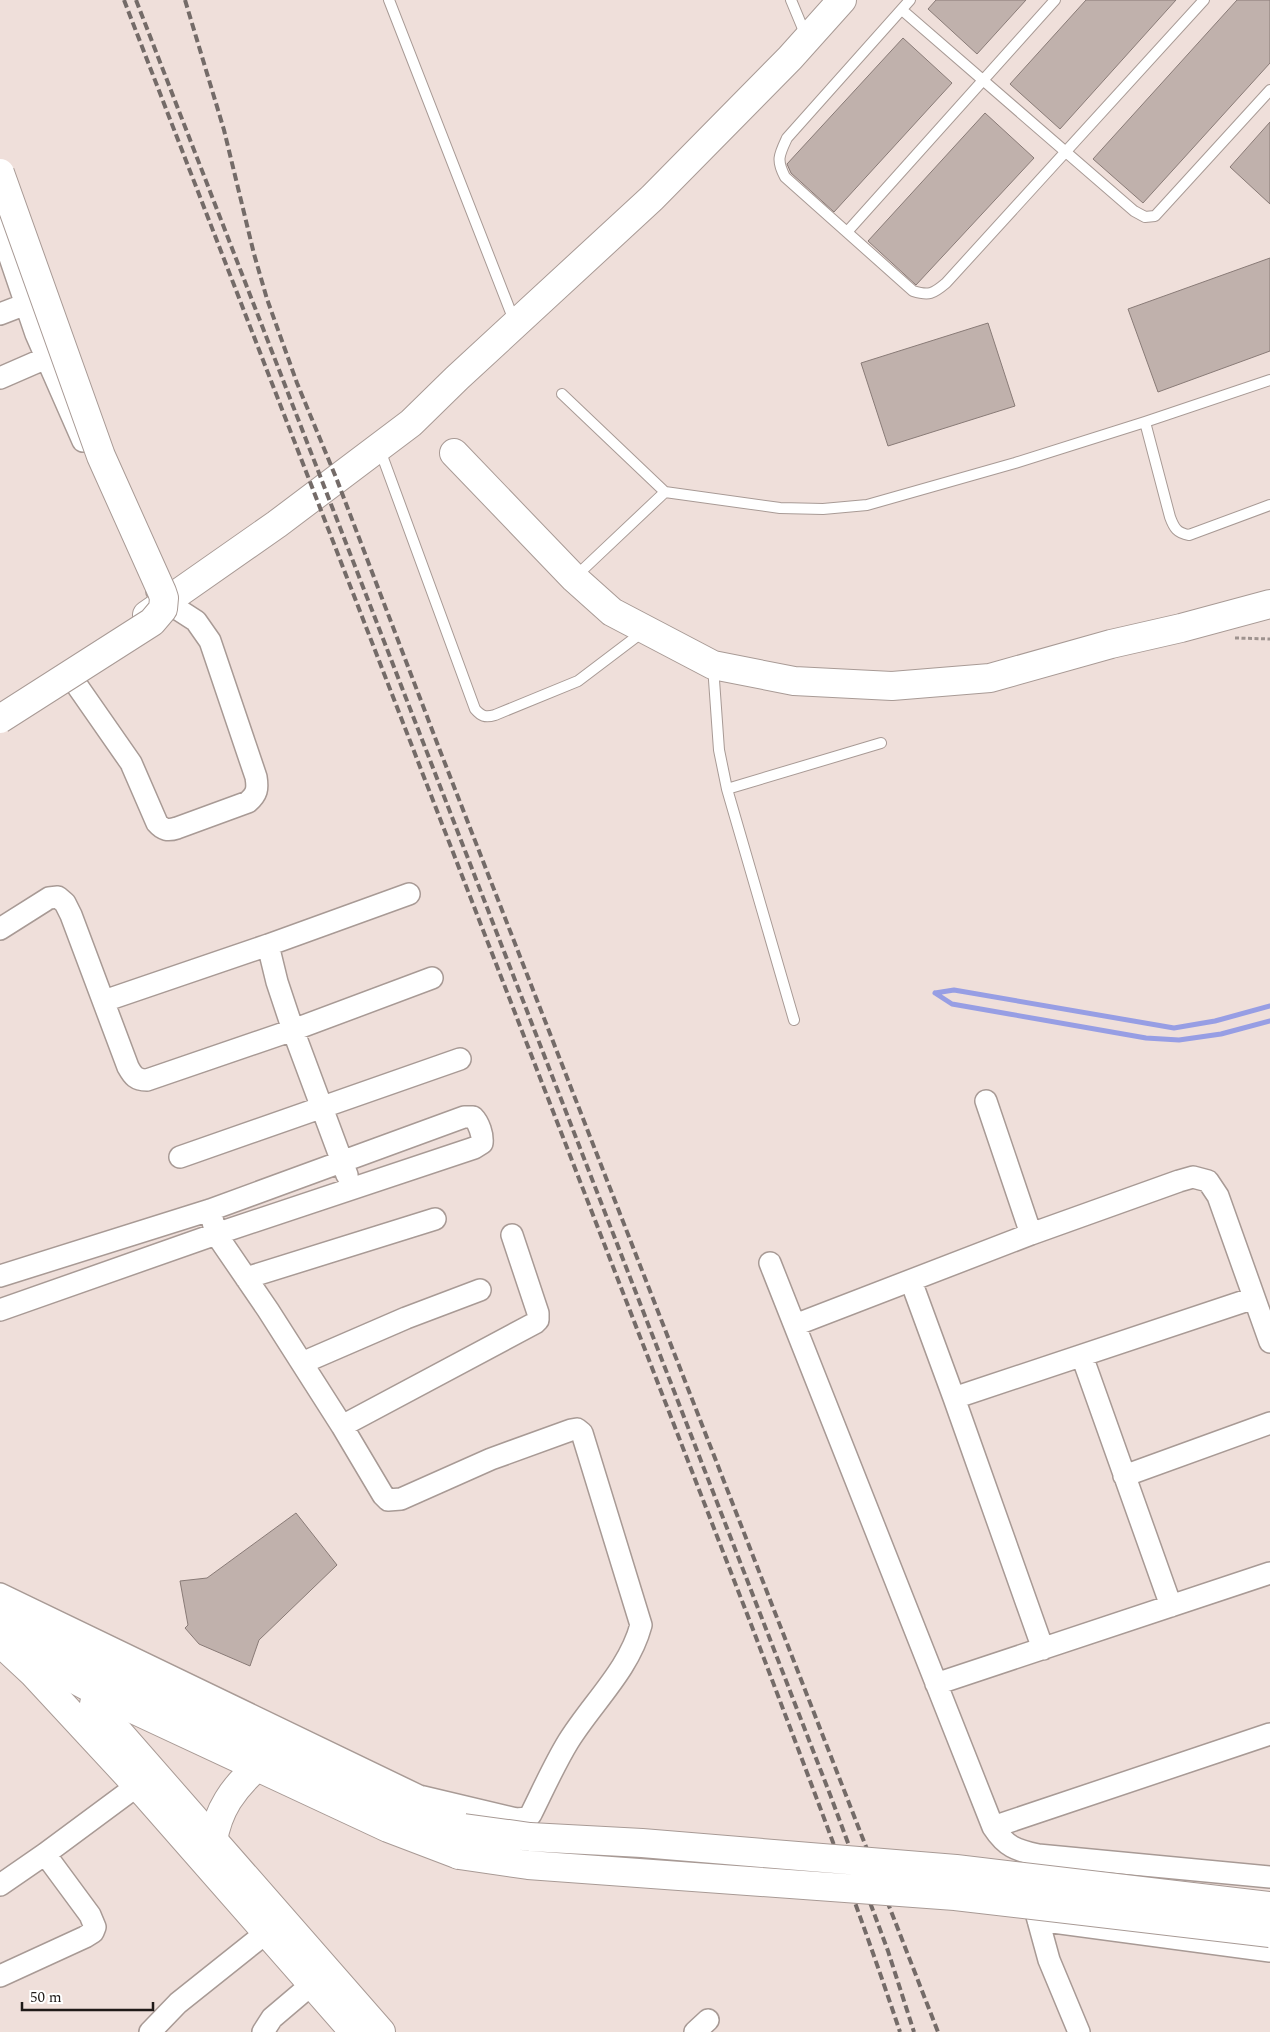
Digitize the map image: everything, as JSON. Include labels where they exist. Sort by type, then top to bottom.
[{"type":"main road","points":[[0,720],[69,674],[165,601],[277,524],[411,424],[456,378],[652,198],[807,39],[842,0]]},
{"type":"main road","points":[[0,173],[98,447],[160,584],[164,598],[163,609],[152,622],[0,720]]},
{"type":"main road","points":[[454,453],[574,578],[612,612],[713,665],[794,681],[892,686],[990,678],[1111,644],[1181,628],[1270,604]]},
{"type":"main road","points":[[0,1613],[96,1698],[212,1841],[381,2032]]},
{"type":"main road","points":[[0,1639],[96,1698],[257,1767],[388,1828],[459,1854],[528,1864],[955,1896],[1270,1933]]},
{"type":"main road","points":[[0,1643],[33,1674],[395,1808],[464,1828],[530,1837],[642,1843],[956,1869],[1270,1906]]},
{"type":"main road","points":[[96,1698],[353,2031]]},
{"type":"main road","points":[[212,1841],[221,1810],[243,1780],[257,1767]]},
{"type":"street","points":[[0,228],[46,358],[134,553],[150,582],[165,601],[196,621],[210,641],[256,777],[258,786],[256,795],[248,802],[170,830],[162,828],[157,823],[131,763],[69,674]]},
{"type":"street","points":[[0,314],[26,304]]},
{"type":"street","points":[[0,378],[46,358]]},
{"type":"street","points":[[104,1001],[408,894]]},
{"type":"street","points":[[0,929],[49,898],[58,897],[65,903],[72,915],[128,1067],[133,1076],[140,1080],[147,1080],[294,1030],[432,978]]},
{"type":"street","points":[[268,944],[277,982],[341,1162],[354,1189]]},
{"type":"street","points":[[180,1157],[460,1060]]},
{"type":"street","points":[[986,1101],[1031,1234]]},
{"type":"street","points":[[0,1276],[210,1210],[464,1117],[473,1117],[476,1120],[483,1138],[479,1146],[216,1234],[0,1310]]},
{"type":"street","points":[[795,1325],[1031,1234],[1193,1177],[1208,1181],[1218,1196],[1270,1342]]},
{"type":"street","points":[[0,1594],[418,1796],[516,1819],[528,1818],[568,1742],[628,1658],[637,1642],[642,1625],[586,1440],[582,1433],[577,1429],[570,1430],[491,1459],[394,1501],[388,1500],[383,1495],[302,1363],[216,1234],[210,1210]]},
{"type":"street","points":[[246,1278],[435,1219]]},
{"type":"street","points":[[342,1426],[535,1324],[538,1320],[538,1313],[512,1235]]},
{"type":"street","points":[[770,1263],[993,1827],[1001,1840],[1018,1851],[1038,1855],[1270,1877]]},
{"type":"street","points":[[910,1280],[1043,1649]]},
{"type":"street","points":[[302,1363],[406,1318],[480,1290]]},
{"type":"street","points":[[954,1398],[1254,1298]]},
{"type":"street","points":[[1082,1356],[1171,1606]]},
{"type":"street","points":[[1124,1476],[1270,1423]]},
{"type":"street","points":[[936,1684],[1270,1573]]},
{"type":"street","points":[[0,1657],[38,1690],[130,1791],[257,1940],[305,1990],[353,2031]]},
{"type":"street","points":[[993,1827],[1270,1734]]},
{"type":"street","points":[[0,1885],[130,1791]]},
{"type":"street","points":[[1018,1851],[1049,1960],[1079,2032]]},
{"type":"street","points":[[0,1976],[84,1937],[92,1932],[95,1927],[90,1915],[45,1854]]},
{"type":"street","points":[[1038,1920],[1270,1951]]},
{"type":"street","points":[[150,2032],[178,2002],[257,1940]]},
{"type":"street","points":[[264,2032],[272,2018],[305,1990]]},
{"type":"lane","points":[[389,0],[515,324]]},
{"type":"lane","points":[[791,0],[807,39]]},
{"type":"lane","points":[[910,0],[787,138],[780,152],[778,164],[785,177],[913,292],[925,295],[935,292],[946,283],[1204,0]]},
{"type":"lane","points":[[847,232],[1055,0]]},
{"type":"lane","points":[[902,10],[1134,212],[1146,217],[1155,216],[1270,90]]},
{"type":"lane","points":[[562,394],[666,492],[780,508],[823,509],[867,504],[1015,463],[1270,380]]},
{"type":"lane","points":[[1145,422],[1170,517],[1174,528],[1180,534],[1189,535],[1270,505]]},
{"type":"lane","points":[[380,449],[475,709],[480,715],[487,717],[494,715],[578,681],[645,630]]},
{"type":"lane","points":[[574,578],[666,492]]},
{"type":"lane","points":[[713,665],[719,750],[728,790],[794,1020]]},
{"type":"lane","points":[[728,790],[881,743]]},
{"type":"building","points":[[936,0],[1026,0],[977,54],[928,9]]},
{"type":"building","points":[[1086,0],[1176,0],[1060,129],[1010,84]]},
{"type":"building","points":[[1237,0],[1270,0],[1270,63],[1143,203],[1093,159]]},
{"type":"building","points":[[903,38],[952,83],[834,212],[791,173],[787,164]]},
{"type":"building","points":[[985,113],[1034,158],[916,285],[868,241]]},
{"type":"building","points":[[1270,122],[1270,204],[1230,167]]},
{"type":"building","points":[[1270,258],[1270,351],[1158,392],[1128,309]]},
{"type":"building","points":[[988,323],[1015,406],[888,446],[861,363]]},
{"type":"building","points":[[296,1513],[337,1565],[259,1640],[250,1666],[199,1644],[185,1628],[188,1625],[180,1581],[207,1578]]},
{"type":"waterway","points":[[935,993],[954,990],[1174,1028],[1215,1021],[1270,1006]]},
{"type":"waterway","points":[[935,993],[952,1004],[1146,1038],[1179,1040],[1221,1034],[1270,1021]]},
{"type":"railway","points":[[124,0],[754,1632],[847,1881],[900,2032]]},
{"type":"railway","points":[[136,0],[831,1797],[888,1951],[914,2032]]},
{"type":"railway","points":[[185,0],[224,130],[254,254],[267,299],[297,383],[337,480],[439,748],[938,2032]]}]
